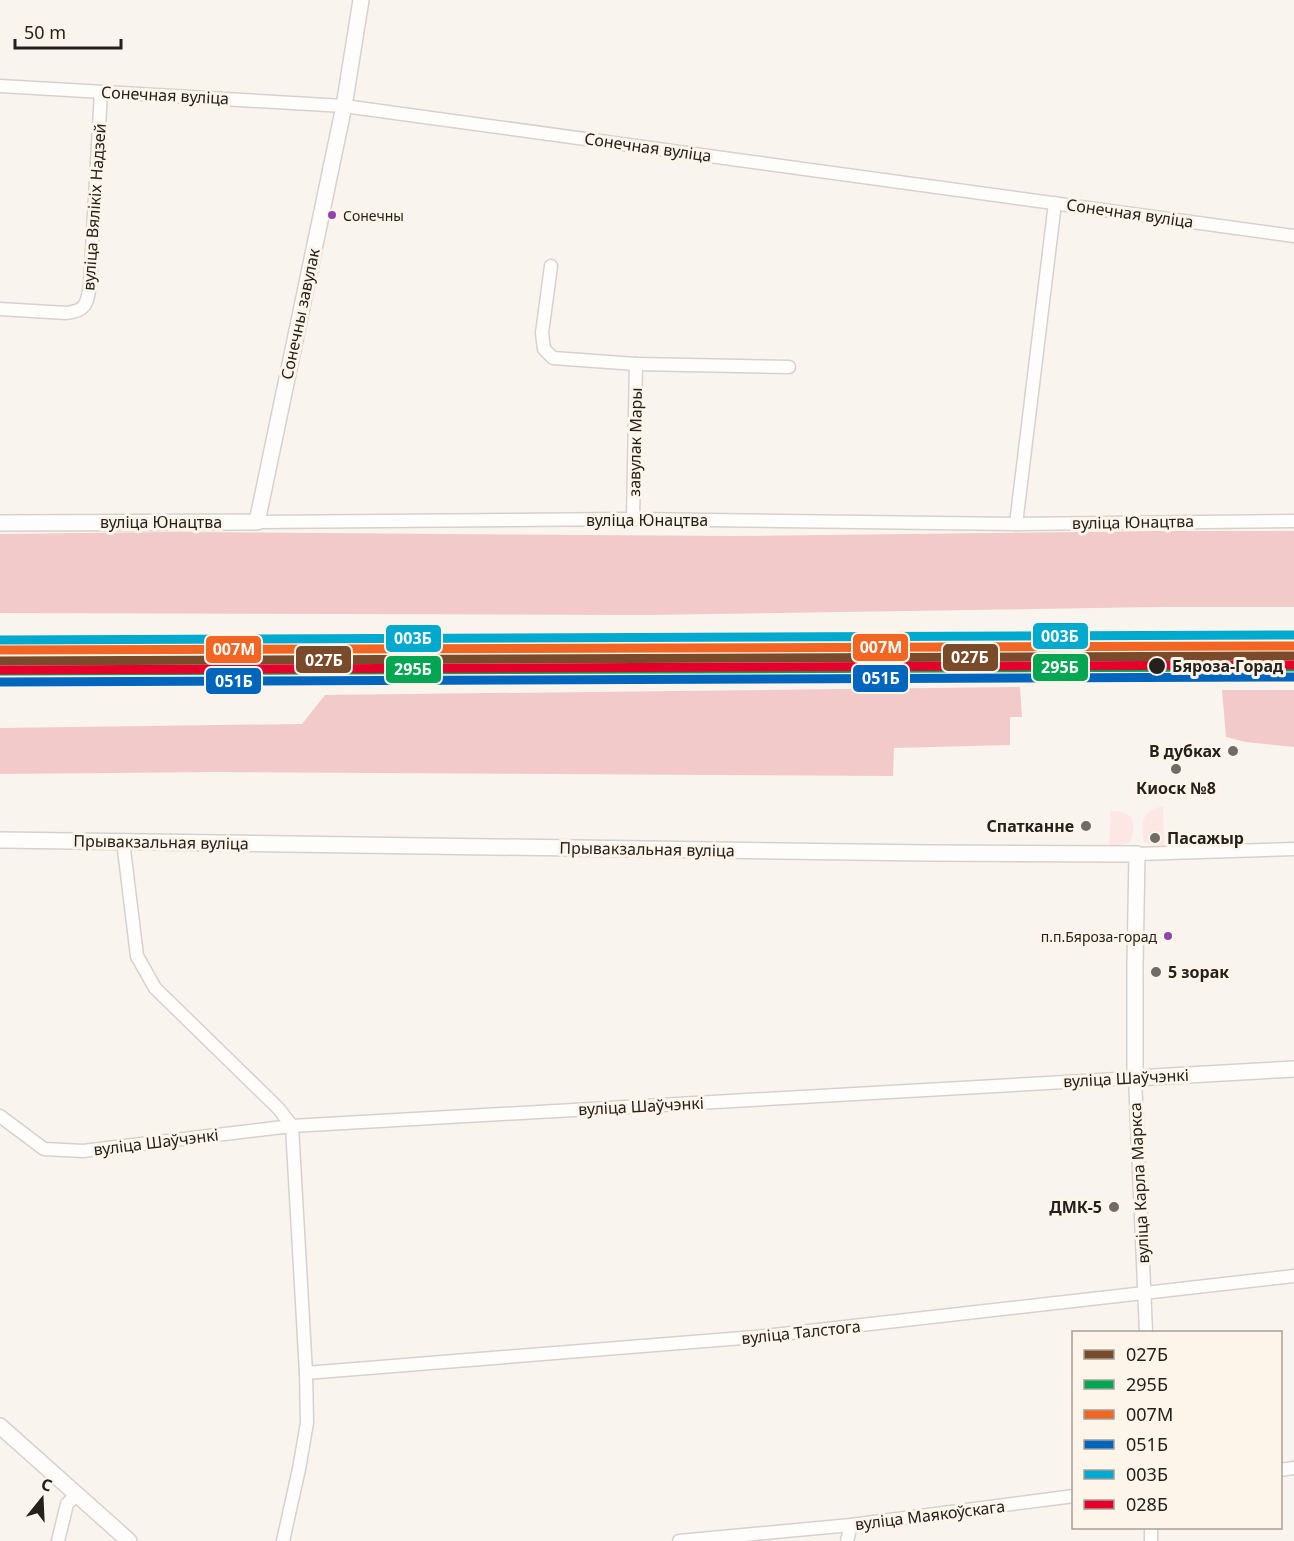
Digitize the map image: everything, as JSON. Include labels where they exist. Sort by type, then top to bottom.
[{"type":"street","name":"Сонечны завулак","points":[[257,522],[344,106],[361,0]]},
{"type":"street","name":"Сонечная вуліца","points":[[0,86],[344,106],[1294,236]]},
{"type":"street","name":"вуліца Вялікіх Надзей","points":[[0,309],[66,313],[84,308],[90,285],[101,92]]},
{"type":"street","points":[[1016,524],[1055,203]]},
{"type":"street","name":"завулак Мары","points":[[551,266],[542,333],[544,349],[553,358],[636,364],[789,367]]},
{"type":"street","name":"завулак Мары","points":[[633,519],[636,364]]},
{"type":"street","name":"вуліца Юнацтва","points":[[0,523],[633,519],[1016,524],[1294,521]]},
{"type":"street","name":"Прывакзальная вуліца","points":[[0,840],[904,853],[1137,854],[1294,849]]},
{"type":"street","points":[[123,841],[137,956],[156,988],[278,1108],[291,1126],[307,1423],[283,1541]]},
{"type":"street","name":"вуліца Карла Маркса","points":[[1137,854],[1135,1078],[1146,1331]]},
{"type":"street","name":"вуліца Шаўчэнкі","points":[[0,1116],[44,1149],[83,1150],[291,1126],[1294,1069]]},
{"type":"street","name":"вуліца Талстога","points":[[306,1372],[755,1337],[1294,1276]]},
{"type":"street","points":[[0,1426],[129,1541]]},
{"type":"street","points":[[58,1541],[67,1504],[77,1494]]},
{"type":"street","name":"вуліца Маякоўскага","points":[[680,1541],[851,1525],[1072,1496]]},
{"type":"street","points":[[848,1541],[851,1525]]},
{"type":"shaded area","points":[[1294,531],[1294,607],[645,615],[0,613],[0,534],[170,532],[733,536]]},
{"type":"shaded area","points":[[1020,687],[1022,717],[1010,717],[1010,745],[894,748],[893,776],[215,772],[0,774],[0,728],[302,724],[325,695]]},
{"type":"shaded area","points":[[1222,690],[1294,690],[1294,747],[1246,742],[1226,737]]},
{"type":"shaded area","points":[[1163,807],[1164,846],[1144,842],[1144,819],[1150,810]]},
{"type":"shaded area","points":[[1111,811],[1125,813],[1132,819],[1133,829],[1130,842],[1109,845]]},
{"type":"transit line","name":"003Б","points":[[0,640],[1294,635]]},
{"type":"transit line","name":"007М","points":[[0,650],[1294,646]]},
{"type":"transit line","name":"027Б","points":[[0,661],[1294,656]]},
{"type":"transit line","name":"028Б","points":[[0,670],[1294,665]]},
{"type":"transit line","name":"295Б","points":[[0,671],[1294,667]]},
{"type":"transit line","name":"051Б","points":[[0,682],[1294,677]]},
{"type":"place","name":"Сонечны","points":[[332,215]]},
{"type":"place","name":"Бяроза-Горад","points":[[1157,666]]},
{"type":"place","name":"В дубках","points":[[1233,751]]},
{"type":"place","name":"Киоск №8","points":[[1176,769]]},
{"type":"place","name":"Спатканне","points":[[1086,826]]},
{"type":"place","name":"Пасажыр","points":[[1155,838]]},
{"type":"place","name":"п.п.Бяроза-горад","points":[[1168,936]]},
{"type":"place","name":"5 зорак","points":[[1156,972]]},
{"type":"place","name":"ДМК-5","points":[[1114,1207]]}]
